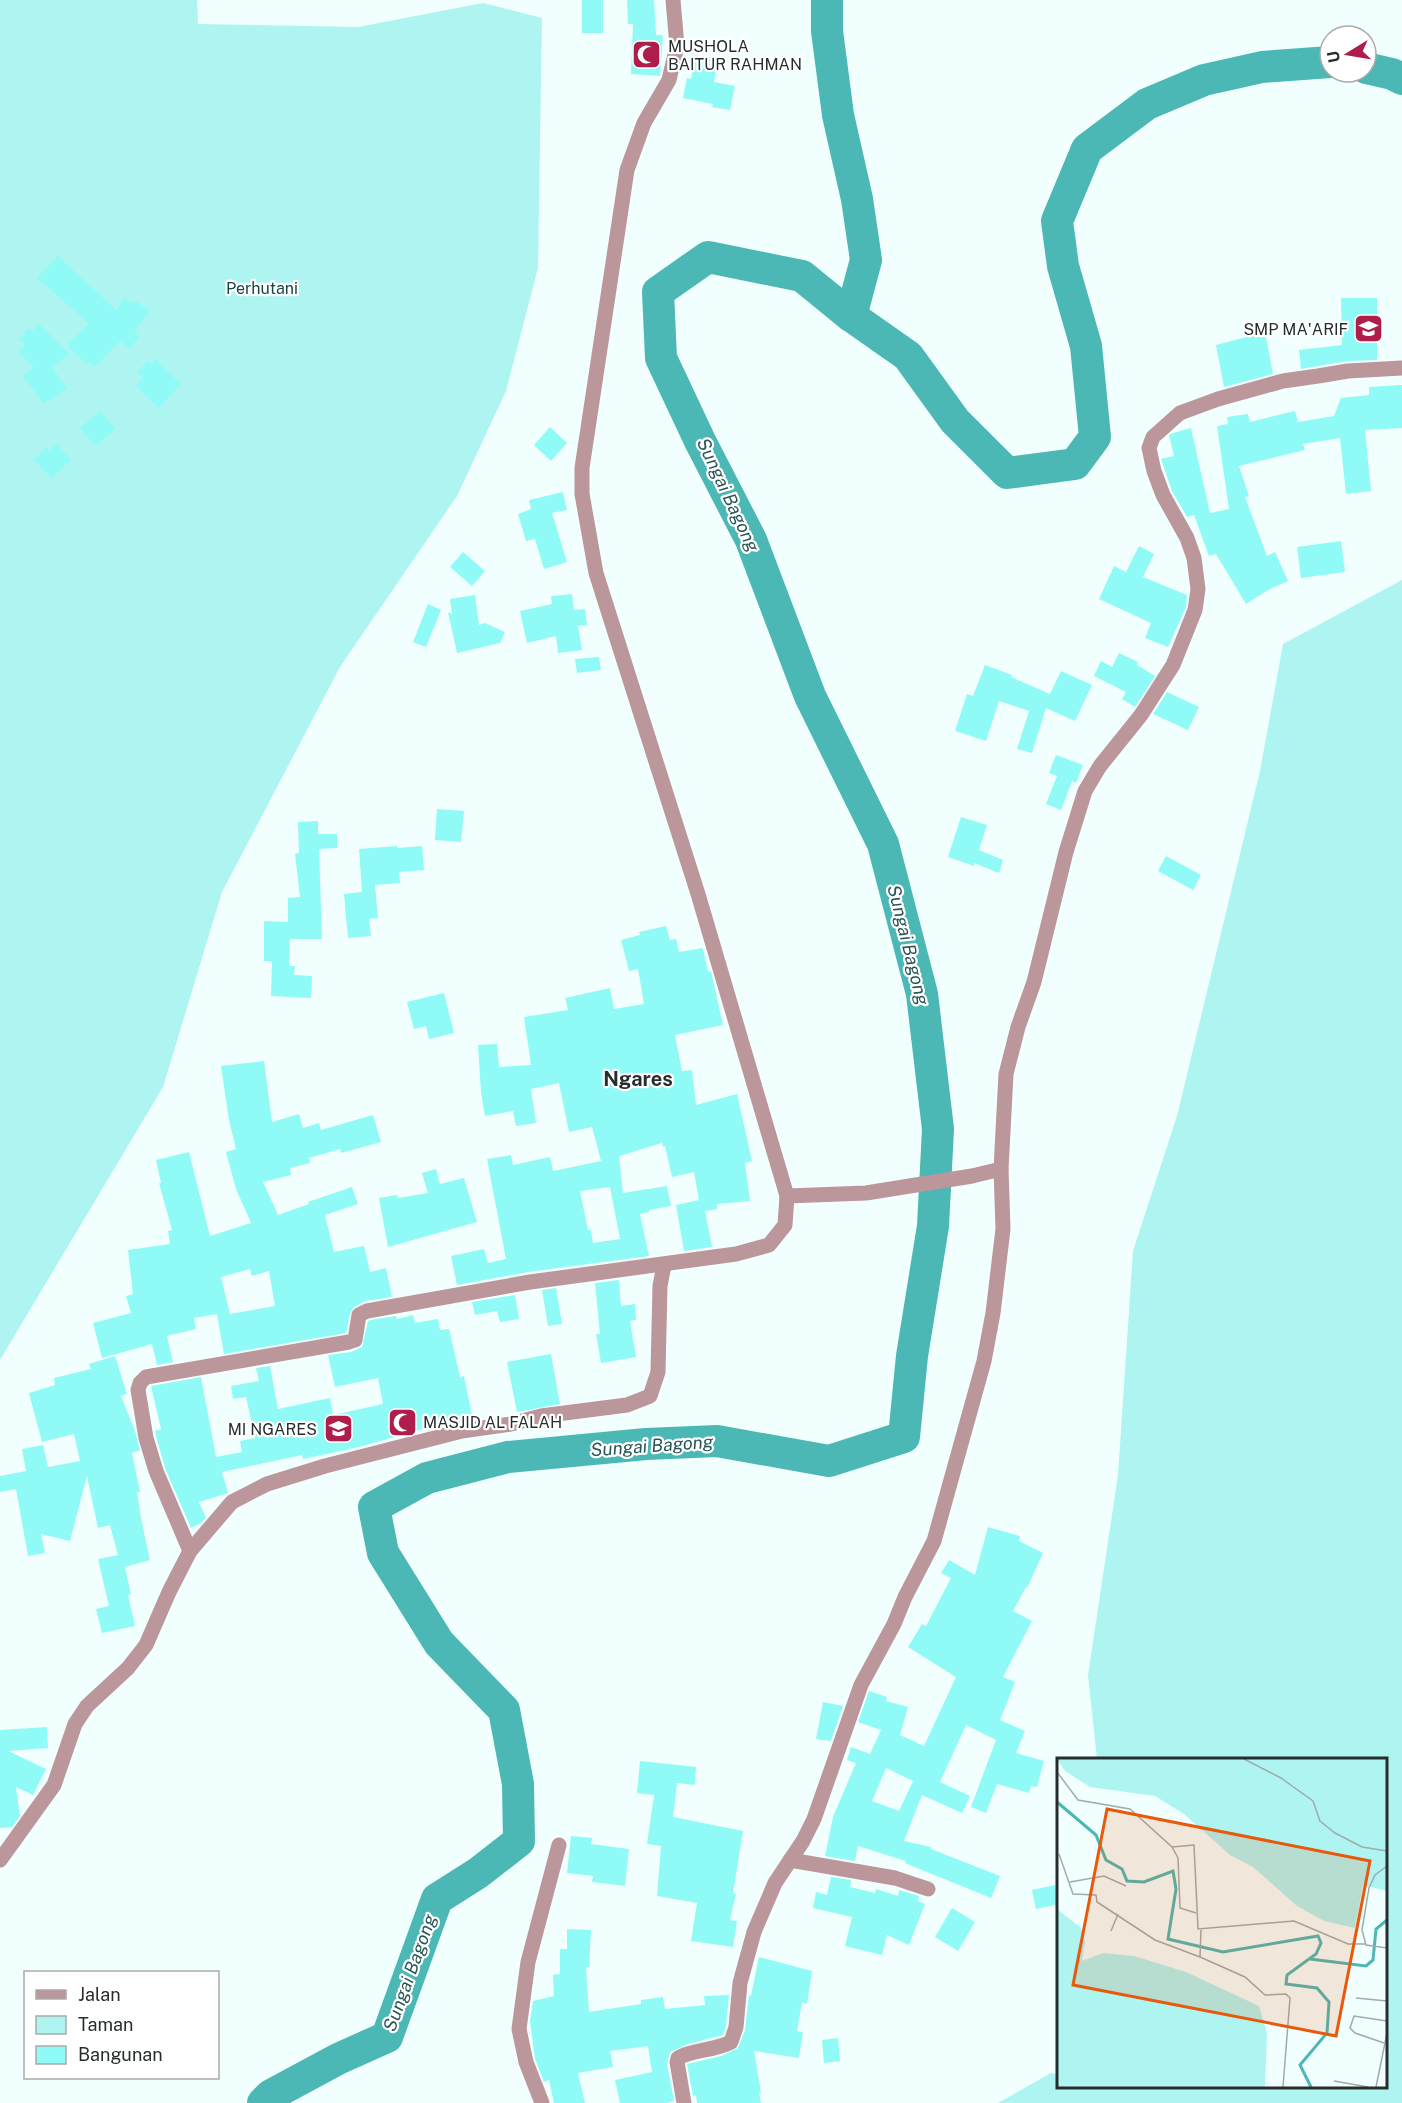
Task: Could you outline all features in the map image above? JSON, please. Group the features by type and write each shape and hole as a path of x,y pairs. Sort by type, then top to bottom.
{"street":[{"path":"190,1551 156,1471 146,1438 138,1390 140,1383 146,1377 349,1342 354,1340 359,1315 367,1311 530,1282 736,1254 769,1245 785,1225 787,1196 698,894 596,573 582,494 582,468 627,170 644,123 669,80 677,46 673,0"},
{"path":"684,2103 678,2058 716,2049 731,2042 736,2027 740,1983 754,1932 775,1883 814,1819 861,1685 894,1624 934,1541 984,1361 993,1313 1004,1229 1000,1169 1006,1074 1018,1027 1034,982 1065,852 1085,791 1100,766 1141,715 1173,665 1195,610 1198,589 1194,558 1187,538 1163,495 1154,471 1149,448 1153,437 1180,413 1283,381 1348,371 1402,368"},
{"path":"787,1196 866,1193 972,1176 1000,1169"},
{"path":"0,1860 54,1785 75,1724 87,1706 128,1668 147,1645 169,1592 190,1551 232,1502 267,1484 325,1466 462,1431 511,1424 540,1416 627,1405 650,1396 658,1372 660,1286 664,1265"},
{"path":"542,2103 525,2062 519,2029 528,1962 559,1845"},
{"path":"790,1860 895,1878 928,1889"}],"green space":[{"name":"Perhutani","path":"0,0 197,0 198,24 358,27 483,3 542,18 538,268 506,391 457,496 340,667 222,892 163,1087 0,1360"},
{"path":"1402,580 1402,2103 998,2103 1051,2073 1057,2074 1057,2088 1387,2088 1387,1758 1097,1758 1088,1675 1118,1475 1133,1251 1177,1116 1260,771 1283,644"}],"building":[{"path":"582,0 603,0 603,33 582,33"},
{"path":"627,0 654,0 656,35 663,35 660,76 631,74 633,24 628,24"},
{"path":"695,55 718,59 714,82 735,86 730,110 683,98 687,78 691,79"},
{"path":"58,256 116,310 124,298 131,303 134,300 150,311 134,332 139,336 130,349 120,341 95,367 89,362 87,365 67,345 89,323 37,278"},
{"name":"SMP MA'ARIF","path":"1341,298 1377,298 1377,360 1347,361 1301,369 1299,350 1342,345"},
{"path":"39,324 70,354 52,367 67,388 44,404 23,376 34,368 18,352 25,345 19,339 29,328 32,331"},
{"path":"1265,332 1273,374 1224,387 1216,345"},
{"path":"155,359 181,384 159,408 136,386 143,378 137,372 148,361 151,364"},
{"path":"1402,385 1402,428 1365,430 1371,491 1346,494 1340,438 1303,444 1305,450 1239,466 1249,496 1245,497 1267,556 1275,552 1288,581 1246,604 1216,554 1209,556 1194,515 1187,517 1172,491 1161,459 1174,456 1169,435 1191,428 1210,513 1229,509 1217,426 1228,424 1227,417 1248,414 1250,422 1295,411 1298,422 1334,416 1341,398 1369,395 1369,387"},
{"path":"100,411 115,429 96,446 80,428"},
{"path":"550,427 567,443 551,461 534,445"},
{"path":"57,444 71,460 51,478 34,459 46,448 49,451"},
{"path":"563,492 567,510 552,513 567,562 544,569 535,539 526,541 518,514 531,509 529,500"},
{"path":"1341,541 1345,572 1301,578 1297,547"},
{"path":"1139,546 1154,554 1143,577 1187,595 1186,607 1168,647 1145,638 1151,623 1099,599 1114,566 1126,572"},
{"path":"463,552 485,571 472,586 450,567"},
{"path":"572,594 574,610 585,609 587,625 578,626 582,650 558,653 556,636 527,643 520,611 552,604 551,596"},
{"path":"475,595 479,625 485,623 505,632 500,643 457,653 448,612 452,614 450,599"},
{"path":"428,604 441,610 426,647 413,642"},
{"path":"1119,653 1138,662 1137,665 1155,676 1135,707 1122,699 1126,692 1094,676 1101,661 1112,667"},
{"path":"599,657 601,670 577,673 575,659"},
{"path":"985,665 1012,675 1011,677 1050,694 1061,671 1092,685 1075,721 1046,708 1032,753 1017,749 1029,711 999,701 986,741 955,731 967,694 973,696"},
{"path":"1167,692 1199,707 1188,730 1153,714"},
{"path":"1056,755 1083,765 1076,783 1072,781 1061,810 1046,804 1057,776 1049,773"},
{"path":"437,809 464,811 461,842 435,840"},
{"path":"961,817 987,825 979,850 1003,860 999,873 974,863 974,866 948,857"},
{"path":"318,821 318,834 337,834 337,848 319,849 322,939 290,939 289,966 295,966 294,975 312,976 311,998 271,996 272,961 264,961 264,921 288,922 288,898 300,897 295,854 299,853 298,822"},
{"path":"397,846 397,848 422,846 424,870 399,872 400,883 375,885 378,918 369,919 371,936 348,938 344,894 362,892 359,849"},
{"path":"1166,856 1201,875 1193,890 1158,871"},
{"path":"666,926 670,940 676,939 679,952 703,948 708,972 711,971 723,1025 675,1035 682,1071 692,1070 696,1105 737,1094 752,1161 745,1163 750,1201 717,1204 717,1209 705,1211 712,1247 684,1251 676,1205 699,1200 694,1172 672,1177 665,1146 663,1147 662,1143 619,1156 623,1193 667,1186 671,1206 640,1214 649,1256 528,1272 457,1285 451,1256 484,1249 488,1263 506,1259 487,1159 511,1155 513,1165 550,1157 553,1171 601,1161 592,1127 569,1132 559,1083 531,1089 536,1123 516,1126 513,1111 485,1116 478,1045 497,1044 499,1067 531,1065 524,1017 568,1010 565,998 610,988 614,1009 644,1004 638,969 629,971 621,940 640,935 639,932","holes":["610,1187 620,1239 593,1243 580,1191"]},
{"path":"444,993 454,1033 429,1039 426,1026 414,1029 407,1002"},
{"path":"264,1061 272,1122 299,1114 303,1128 319,1123 321,1130 373,1115 381,1142 341,1153 340,1149 309,1158 310,1163 290,1168 291,1175 263,1182 278,1215 352,1187 358,1204 325,1215 334,1252 364,1246 370,1272 386,1268 392,1297 365,1301 354,1307 350,1313 346,1333 224,1354 217,1314 194,1318 196,1329 167,1336 173,1362 157,1365 152,1344 102,1358 93,1323 131,1313 126,1296 133,1294 128,1250 170,1244 168,1231 172,1230 159,1183 161,1183 156,1160 189,1152 210,1236 251,1223 236,1189 226,1152 236,1149 221,1066","holes":["250,1269 252,1276 269,1271 275,1306 230,1314 221,1277"]},
{"path":"436,1169 440,1184 464,1178 477,1222 388,1247 379,1198 397,1195 398,1198 428,1193 422,1173"},
{"path":"619,1280 621,1306 635,1304 636,1320 630,1321 636,1357 601,1363 596,1334 600,1334 595,1283"},
{"path":"556,1288 562,1324 548,1326 542,1290"},
{"path":"515,1295 519,1319 500,1322 497,1311 475,1315 472,1302"},
{"path":"413,1315 415,1323 438,1319 440,1330 449,1329 460,1377 464,1376 473,1420 419,1430 359,1447 303,1459 302,1455 222,1472 228,1493 199,1502 206,1518 191,1528 165,1468 155,1431 161,1429 151,1386 201,1377 216,1457 242,1452 240,1441 255,1438 246,1397 233,1399 231,1386 259,1381 256,1368 270,1366 278,1409 330,1398 333,1415 383,1404 378,1378 335,1387 328,1355 351,1352 362,1347 370,1320 396,1316 397,1319"},
{"path":"551,1354 560,1404 517,1412 507,1362"},
{"path":"115,1356 127,1394 121,1396 140,1450 132,1453 140,1492 137,1492 141,1518 150,1560 125,1567 135,1626 102,1633 96,1609 109,1606 98,1559 118,1555 110,1525 98,1528 87,1476 70,1541 41,1534 45,1553 28,1556 16,1489 0,1492 0,1476 26,1471 22,1449 43,1445 48,1467 80,1461 74,1434 42,1442 29,1393 55,1385 54,1378 91,1369 89,1364"},
{"path":"988,1527 1020,1536 1019,1541 1043,1553 1027,1588 1013,1611 1032,1621 1003,1677 1015,1682 1000,1720 1025,1731 1016,1753 1044,1761 1037,1787 1031,1786 1029,1793 997,1784 986,1813 971,1807 996,1740 966,1725 940,1782 970,1796 962,1813 922,1795 904,1841 931,1847 931,1849 1000,1876 991,1898 905,1863 906,1861 858,1846 855,1861 825,1856 833,1817 856,1763 847,1760 851,1747 870,1754 881,1730 858,1722 869,1691 887,1697 886,1701 908,1707 900,1735 924,1746 956,1677 908,1647 922,1624 926,1626 951,1578 941,1573 949,1560 975,1575","holes":["886,1768 913,1781 899,1811 872,1801"]},
{"path":"823,1702 843,1706 831,1741 816,1739"},
{"path":"47,1727 48,1748 8,1751 46,1769 33,1795 16,1787 20,1816 12,1827 0,1828 0,1730"},
{"path":"640,1761 696,1767 695,1785 677,1783 673,1817 743,1831 733,1893 736,1894 730,1920 737,1921 733,1947 691,1941 697,1903 657,1896 661,1846 647,1844 654,1795 637,1793"},
{"path":"571,1836 592,1838 591,1844 629,1849 625,1886 592,1882 593,1876 567,1873"},
{"path":"831,1877 851,1880 850,1887 875,1893 876,1889 898,1896 899,1890 919,1896 918,1901 925,1904 909,1945 887,1935 882,1955 845,1946 852,1917 813,1908 816,1892 827,1895"},
{"path":"1055,1885 1057,1904 1036,1909 1032,1890"},
{"path":"952,1908 975,1922 958,1951 935,1937"},
{"path":"567,1929 591,1930 589,1967 586,1967 589,2012 641,2004 641,2000 663,1997 665,2009 705,2005 704,1996 729,1995 723,2035 688,2044 670,2052 667,2064 674,2101 620,2103 615,2080 652,2072 648,2046 610,2051 613,2067 578,2073 585,2103 554,2103 549,2080 544,2082 535,2059 530,2021 533,2001 554,1996 553,1975 560,1974 560,1949 567,1949"},
{"path":"759,1957 812,1971 807,2004 802,2002 797,2031 803,2032 799,2058 754,2051 761,2103 697,2103 696,2095 693,2096 687,2064 721,2056 738,2048 745,2030 749,1995 751,1996"},
{"path":"838,2038 840,2061 824,2063 822,2040"}],"waterway":[{"path":"827,0 827,31 838,115 857,199 866,260 851,316"},
{"name":"Sungai Bagong","path":"263,2103 271,2095 338,2059 387,2037 437,1899 478,1873 519,1841 518,1784 504,1710 439,1643 383,1553 374,1507 427,1478 508,1457 646,1444 717,1441 829,1461 904,1437 912,1356 933,1226 938,1129 922,994 883,844 810,696 751,540 700,441 661,358 658,292 708,257 802,276 851,316 908,356 955,421 1007,473 1075,464 1095,437 1086,346 1063,266 1057,221 1087,149 1147,104 1204,80 1262,67 1318,63"},
{"name":"Sungai Bagong","path":"1378,71 1402,79"}],"place":[{"name":"MUSHOLA BAITUR RAHMAN","path":"647,55"},
{"name":"SMP MA'ARIF","path":"1369,329"},
{"name":"MASJID AL FALAH","path":"402,1422"},
{"name":"MI NGARES","path":"338,1429"}],"district":[{"name":"Ngares","path":"638,1079"}]}
